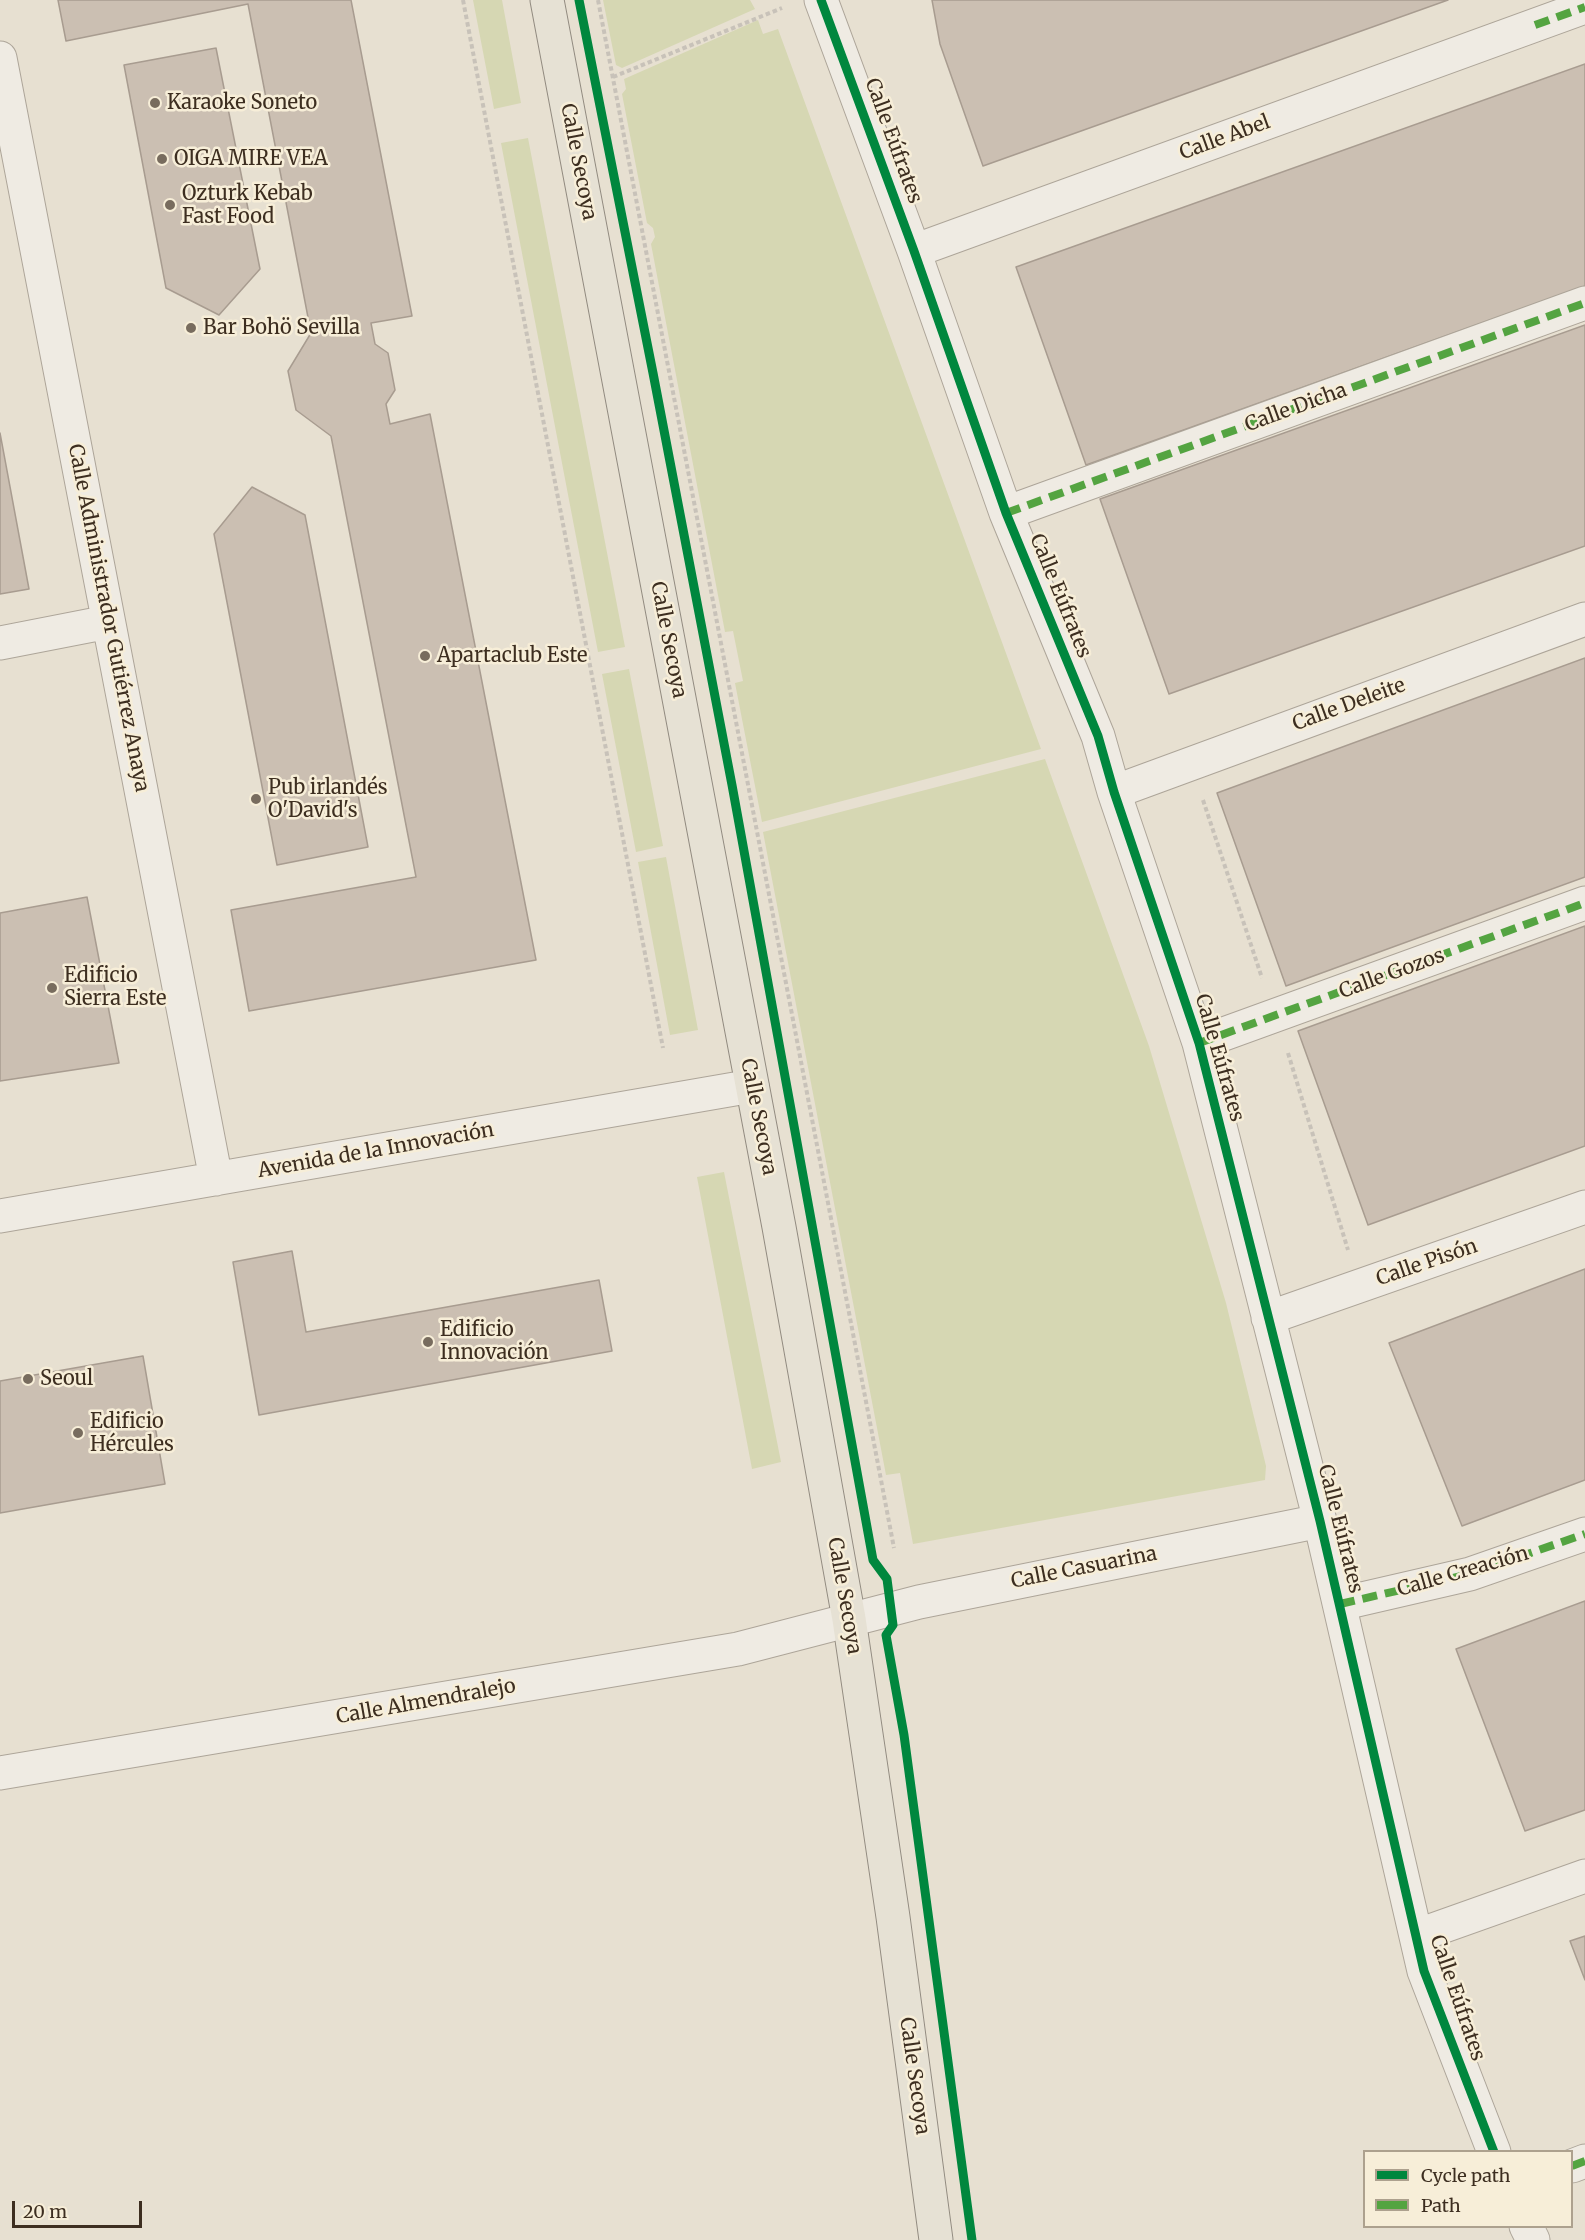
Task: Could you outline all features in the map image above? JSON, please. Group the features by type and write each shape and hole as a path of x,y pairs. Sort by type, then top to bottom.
{"main road":[{"name":"Calle Secoya","path":"547,0 752,1086 849,1620 897,1947 936,2240"}],"street":[{"name":"Calle Eúfrates","path":"806,3 914,251 1006,513 1098,736 1114,792 1199,1043 1320,1521 1424,1971 1494,2150"},
{"name":"Calle Abel","path":"914,251 1585,7"},
{"name":"Calle Administrador Gutiérrez Anaya","path":"0,58 216,1179"},
{"name":"Calle Dicha","path":"1006,513 1585,303"},
{"name":"Calle Deleite","path":"1114,792 1585,619"},
{"path":"0,643 108,622"},
{"name":"Calle Gozos","path":"1199,1043 1585,903"},
{"name":"Avenida de la Innovación","path":"0,1216 752,1086"},
{"name":"Calle Pisón","path":"1268,1318 1585,1207"},
{"name":"Calle Casuarina","path":"849,1620 919,1602 1320,1521"},
{"name":"Calle Creación","path":"1340,1604 1470,1574 1585,1534"},
{"name":"Calle Almendralejo","path":"0,1773 738,1649 849,1620"},
{"path":"1416,1936 1585,1876"}],"path":[{"path":"463,0 663,1048"},
{"path":"598,0 894,1548"},
{"path":"613,77 771,11 806,3"}],"green space":[{"path":"473,0 502,0 521,103 494,109"},
{"path":"603,0 750,0 755,9 622,68 616,65"},
{"path":"758,20 763,34 778,29 1041,749 762,822 735,683 743,681 733,631 725,632 651,244 655,237 653,228 647,223 622,94 626,89 624,79"},
{"path":"528,138 625,647 598,652 501,143"},
{"path":"629,669 663,846 636,852 602,674"},
{"path":"1045,759 1149,1046 1226,1303 1266,1466 1265,1480 913,1544 900,1473 886,1475 763,832"},
{"path":"666,857 698,1030 670,1035 638,862"},
{"path":"724,1172 781,1462 752,1469 697,1177"}],"building":[{"name":"Apartaclub Este","path":"58,0 351,0 412,316 371,323 375,344 388,353 395,390 386,404 390,424 430,414 536,960 249,1011 231,910 416,877 331,436 296,410 288,371 311,333 248,4 66,41"},
{"path":"932,0 1448,0 983,166 940,44"},
{"path":"216,48 260,269 219,315 166,288 124,65"},
{"path":"1585,64 1585,286 1086,465 1016,267"},
{"path":"1585,325 1585,546 1169,694 1100,499"},
{"path":"0,433 29,589 0,594"},
{"path":"252,487 305,515 368,847 277,865 214,534"},
{"path":"1585,658 1585,877 1286,986 1217,793"},
{"name":"Edificio Sierra Este","path":"87,897 119,1063 0,1081 0,913"},
{"path":"1585,926 1585,1146 1368,1225 1298,1031"},
{"name":"Edificio Innovación","path":"292,1251 306,1332 599,1280 612,1351 259,1415 233,1262"},
{"path":"1585,1269 1585,1480 1462,1526 1389,1343"},
{"name":"Edificio Hércules","path":"143,1356 165,1484 0,1513 0,1381"},
{"path":"1585,1601 1585,1810 1525,1831 1456,1649"},
{"path":"1585,1936 1585,1980 1570,1941"}],"marked path":[{"path":"1535,25 1585,7"},
{"path":"1006,513 1585,303"},
{"path":"1199,1043 1585,903"},
{"path":"1340,1604 1470,1574 1585,1534"},
{"path":"1573,2166 1585,2161"}],"cycle path":[{"path":"579,0 732,785 873,1560 887,1579 893,1625 886,1635 904,1735 972,2240"},
{"path":"821,0 914,251 1006,513 1098,736 1114,792 1199,1043 1320,1521 1424,1971 1493,2150"}],"place":[{"name":"Karaoke Soneto","path":"155,103"},
{"name":"OIGA MIRE VEA","path":"162,159"},
{"name":"Ozturk Kebab Fast Food","path":"170,205"},
{"name":"Bar Bohö Sevilla","path":"191,328"},
{"name":"Apartaclub Este","path":"425,656"},
{"name":"Pub irlandés O'David's","path":"256,799"},
{"name":"Edificio Sierra Este","path":"52,988"},
{"name":"Edificio Innovación","path":"428,1342"},
{"name":"Seoul","path":"28,1379"},
{"name":"Edificio Hércules","path":"78,1433"}]}
